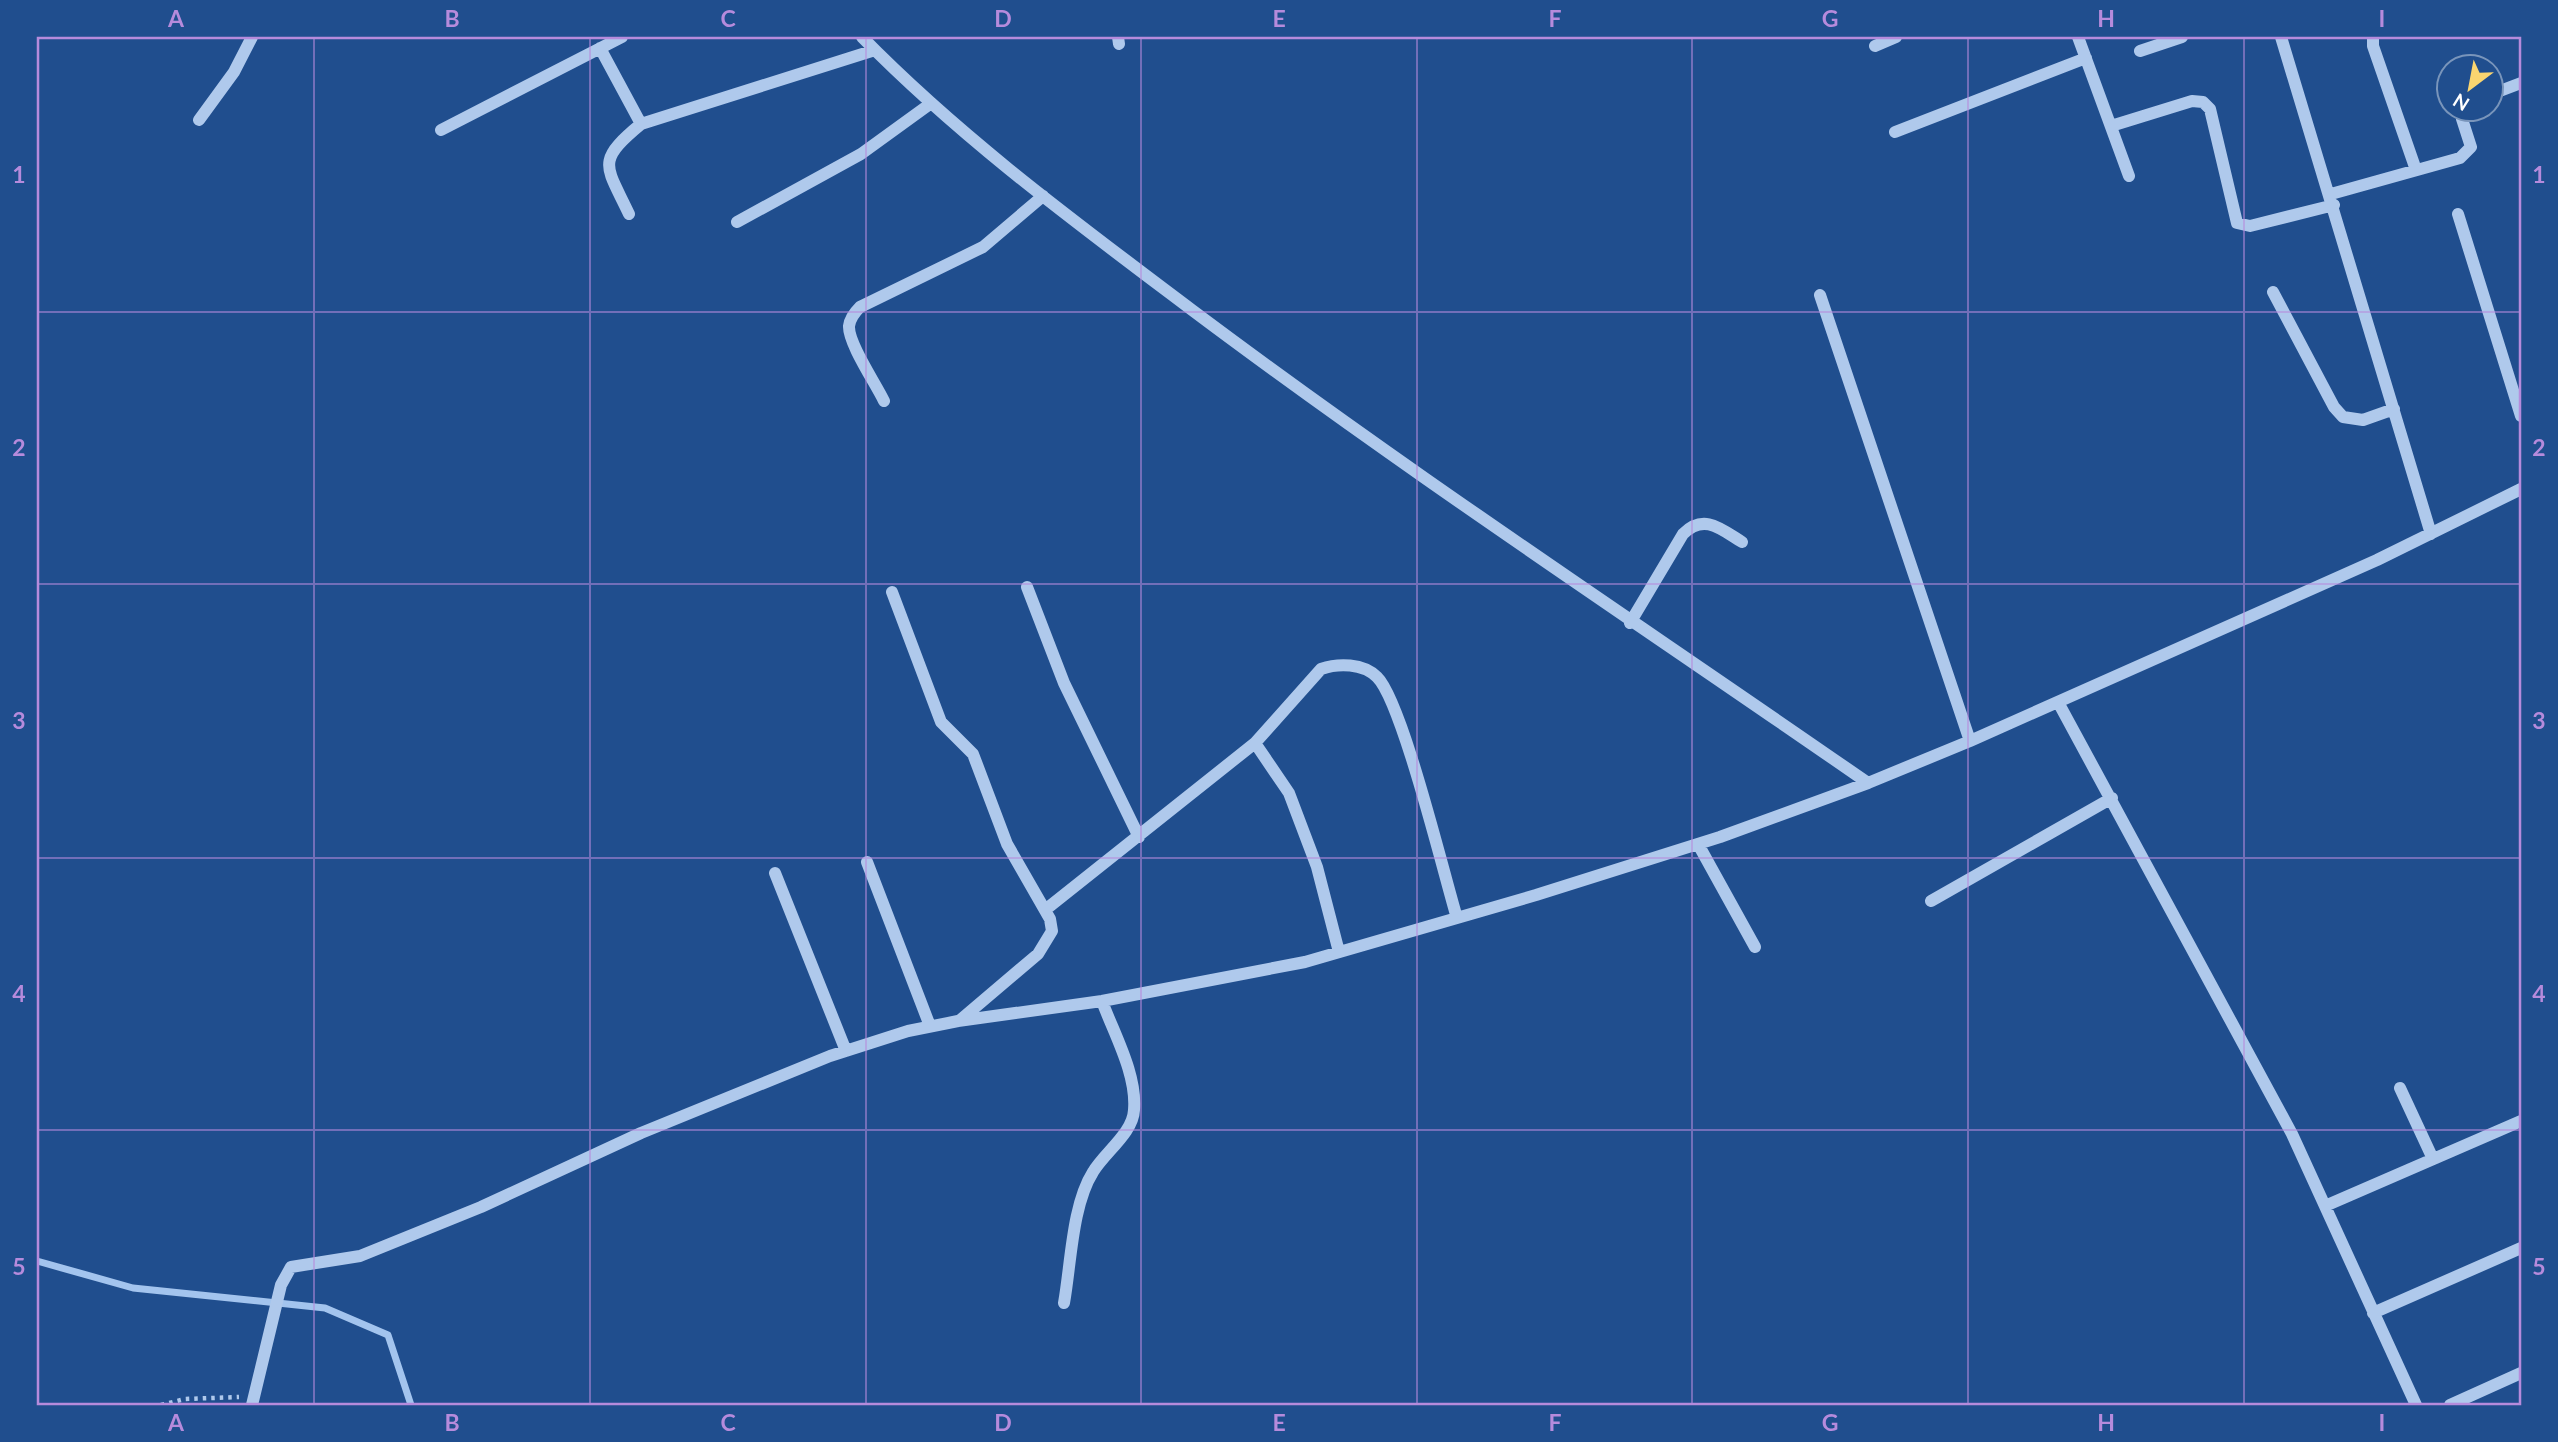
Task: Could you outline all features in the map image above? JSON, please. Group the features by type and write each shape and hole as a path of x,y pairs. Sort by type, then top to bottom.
{"street":[{"path":"199,120 234,72 252,37"},
{"path":"862,37 930,104 1043,196 1253,356 1630,623 1868,783"},
{"path":"1875,46 1896,37"},
{"path":"2078,37 2130,176"},
{"path":"2140,51 2182,37"},
{"path":"2281,37 2431,534"},
{"path":"2373,37 2373,46 2416,170"},
{"path":"442,130 615,38"},
{"path":"600,48 641,124"},
{"path":"629,214 608,170 608,157 620,142 641,124 665,114 875,50"},
{"path":"1895,132 2086,58"},
{"path":"2111,126 2192,101 2203,102 2210,109 2237,223 2250,226 2467,154 2471,147 2463,122"},
{"path":"737,222 861,154 930,104"},
{"path":"884,401 853,339 849,327 852,317 860,307 983,247 1043,196"},
{"path":"2458,214 2521,416"},
{"path":"2273,292 2334,407 2343,417 2363,420 2394,409"},
{"path":"1820,295 1970,741"},
{"path":"253,1401 281,1285 290,1267 338,1262 390,1244 641,1133 846,1051 930,1026 1102,1002 1305,962 1698,844 1868,783 1970,741 2431,534 2521,489"},
{"path":"1630,623 1683,534 1692,525 1701,522 1713,524 1742,542"},
{"path":"1027,587 1064,683 1139,837"},
{"path":"892,592 941,722 973,754 1007,844 1045,910 1052,931 1048,942 1038,954 958,1021"},
{"path":"1045,910 1255,743 1321,669 1349,665 1377,677 1386,688 1399,721 1457,918"},
{"path":"2059,702 2279,1110 2416,1405"},
{"path":"1255,743 1289,793 1317,867 1339,952"},
{"path":"1931,901 2112,798"},
{"path":"1698,844 1755,947"},
{"path":"867,862 930,1026"},
{"path":"775,873 846,1051"},
{"path":"1064,1303 1083,1190 1098,1164 1129,1126 1134,1114 1131,1080 1102,1002"},
{"path":"2400,1088 2433,1159"},
{"path":"2325,1206 2521,1121"},
{"path":"2373,1313 2521,1248"},
{"path":"2450,1405 2521,1373"}],"path":[{"path":"162,1405 185,1399 253,1401"}],"waterway":[{"path":"37,1261 133,1288 325,1308 388,1335 411,1405"}]}
